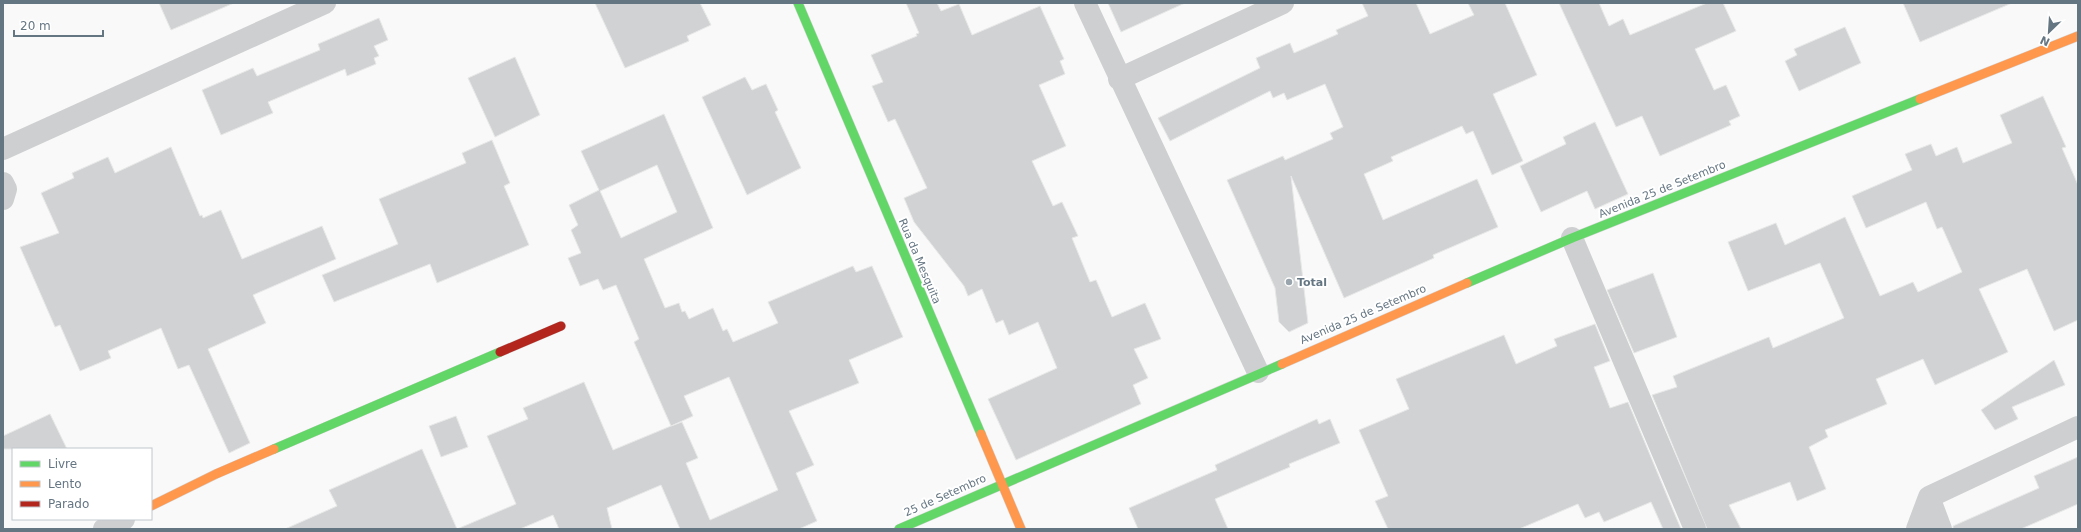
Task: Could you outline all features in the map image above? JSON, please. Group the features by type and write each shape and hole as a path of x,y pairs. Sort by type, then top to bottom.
{"street":[{"path":"3,148 325,3"},
{"name":"Rua da Mesquita","path":"798,3 1021,529"},
{"path":"1085,3 1119,79 1258,372"},
{"path":"1119,79 1283,3"},
{"name":"Avenida 25 de Setembro","path":"1002,483 1572,238 2078,36"},
{"path":"3,183 6,189 3,199"},
{"path":"1572,238 1695,529"},
{"path":"152,506 216,474 561,326"},
{"path":"1917,529 1930,496 2078,427"},
{"name":"25 de Setembro","path":"899,529 1002,483"},
{"path":"1930,496 1941,529"},
{"path":"104,529 122,520"}],"building":[{"path":"159,3 234,3 171,30"},
{"path":"595,3 700,3 711,25 687,36 689,41 625,68"},
{"path":"906,3 937,3 941,11 959,4 972,35 1040,6 1064,59 1060,61 1065,74 1039,85 1066,146 1032,161 1053,206 1062,202 1078,236 1072,238 1090,282 1096,280 1112,317 1145,303 1161,339 1134,349 1148,378 1133,385 1141,404 1016,460 988,399 1057,368 1038,322 1009,335 1003,320 996,323 982,289 968,296 964,286 914,222 904,198 927,188 895,119 888,122 872,86 883,82 871,55 917,36 916,34 919,33"},
{"path":"1108,3 1185,3 1121,32"},
{"path":"1362,3 1416,3 1430,34 1474,15 1468,3 1505,3 1537,75 1493,94 1523,161 1492,175 1473,131 1466,134 1462,126 1391,157 1393,161 1364,174 1383,220 1477,179 1498,227 1433,255 1434,258 1344,298 1291,176 1308,323 1289,332 1279,322 1275,288 1227,180 1283,156 1285,160 1333,139 1330,133 1343,127 1325,84 1287,100 1284,93 1273,98 1270,91 1170,141 1158,118 1260,68 1256,58 1290,43 1294,53 1338,34 1336,30 1368,16"},
{"path":"1559,3 1599,3 1609,26 1623,19 1630,35 1707,3 1723,3 1736,31 1695,49 1714,90 1726,85 1740,116 1729,121 1731,125 1660,156 1642,116 1616,127"},
{"path":"1903,3 2012,3 1920,42"},
{"path":"379,18 388,40 374,46 379,56 374,58 376,64 347,76 345,69 268,102 273,113 221,135 202,90 253,68 257,76 320,50 318,44"},
{"path":"1845,27 1861,63 1799,91 1785,61 1797,55 1794,49"},
{"path":"515,57 540,115 495,137 468,78"},
{"path":"745,77 752,90 766,84 778,110 775,112 801,168 747,195 702,97"},
{"path":"2043,96 2066,147 2062,148 2078,185 2078,320 2054,331 2027,269 1979,289 2008,352 1935,385 1923,359 1876,379 1887,404 1825,430 1828,437 1809,447 1826,489 1797,501 1790,482 1729,505 1741,529 1707,529 1652,395 1677,387 1673,376 1769,337 1773,348 1844,318 1820,263 1748,291 1728,242 1776,223 1785,245 1845,217 1880,296 1913,282 1918,292 1962,272 1942,227 1937,229 1926,202 1866,228 1852,196 1912,170 1905,154 1931,144 1936,156 1957,147 1963,163 2012,143 2000,115"},
{"path":"664,114 713,228 644,259 665,308 679,303 682,312 685,311 689,319 713,308 723,331 727,329 733,342 778,323 768,302 853,266 856,272 872,266 903,337 849,360 859,383 789,411 814,465 796,473 817,521 799,529 680,529 661,485 607,508 612,529 559,529 553,515 520,529 457,529 516,504 487,436 528,419 523,408 584,382 613,450 671,426 634,342 639,339 616,285 603,290 598,279 580,286 568,258 581,253 571,230 578,225 569,205 599,190 581,151","holes":["657,165 677,212 621,238 600,191","729,377 778,490 710,520 686,463 698,458 682,422 671,426 693,416 684,396"]},
{"path":"1595,122 1628,194 1595,209 1587,191 1541,212 1520,166 1566,144 1563,137"},
{"path":"492,140 510,183 504,186 529,245 437,283 430,264 334,302 322,275 398,244 379,199 466,163 462,153"},
{"path":"171,147 200,216 202,215 203,218 221,210 242,259 322,226 336,259 253,295 266,323 208,349 250,443 229,453 189,365 178,369 161,328 108,351 111,358 80,371 60,325 55,327 20,247 59,233 41,193 74,178 72,173 108,157 115,173"},
{"path":"1653,273 1677,337 1634,353 1607,290"},
{"path":"1595,324 1610,361 1594,367 1610,408 1628,402 1681,529 1663,529 1651,502 1604,522 1599,512 1585,518 1578,504 1519,529 1388,529 1375,501 1388,496 1359,430 1409,409 1396,379 1504,335 1516,364 1557,346 1554,339"},
{"path":"2054,360 2065,385 2012,407 2018,419 1995,430 1981,410"},
{"path":"50,414 67,448 3,449 3,436"},
{"path":"456,416 468,447 441,457 429,426"},
{"path":"1317,419 1319,424 1330,419 1340,443 1289,464 1290,467 1215,499 1228,529 1138,529 1129,508 1217,470 1215,465"},
{"path":"422,449 457,529 285,529 337,506 329,490"},
{"path":"2078,457 2078,504 2021,529 1953,529 1953,526 2039,488 2034,476"}],"traffic: fast":[{"path":"798,3 981,434"},
{"path":"1467,283 1572,238 1920,99"},
{"path":"274,449 500,352"},
{"path":"899,529 1282,364"}],"traffic: slow":[{"path":"1920,99 2078,36"},
{"path":"1282,364 1467,283"},
{"path":"981,434 1021,529"},
{"path":"152,506 216,474 274,449"}],"traffic: jam":[{"path":"500,352 561,326"}],"place":[{"name":"Total","path":"1289,282"}]}
